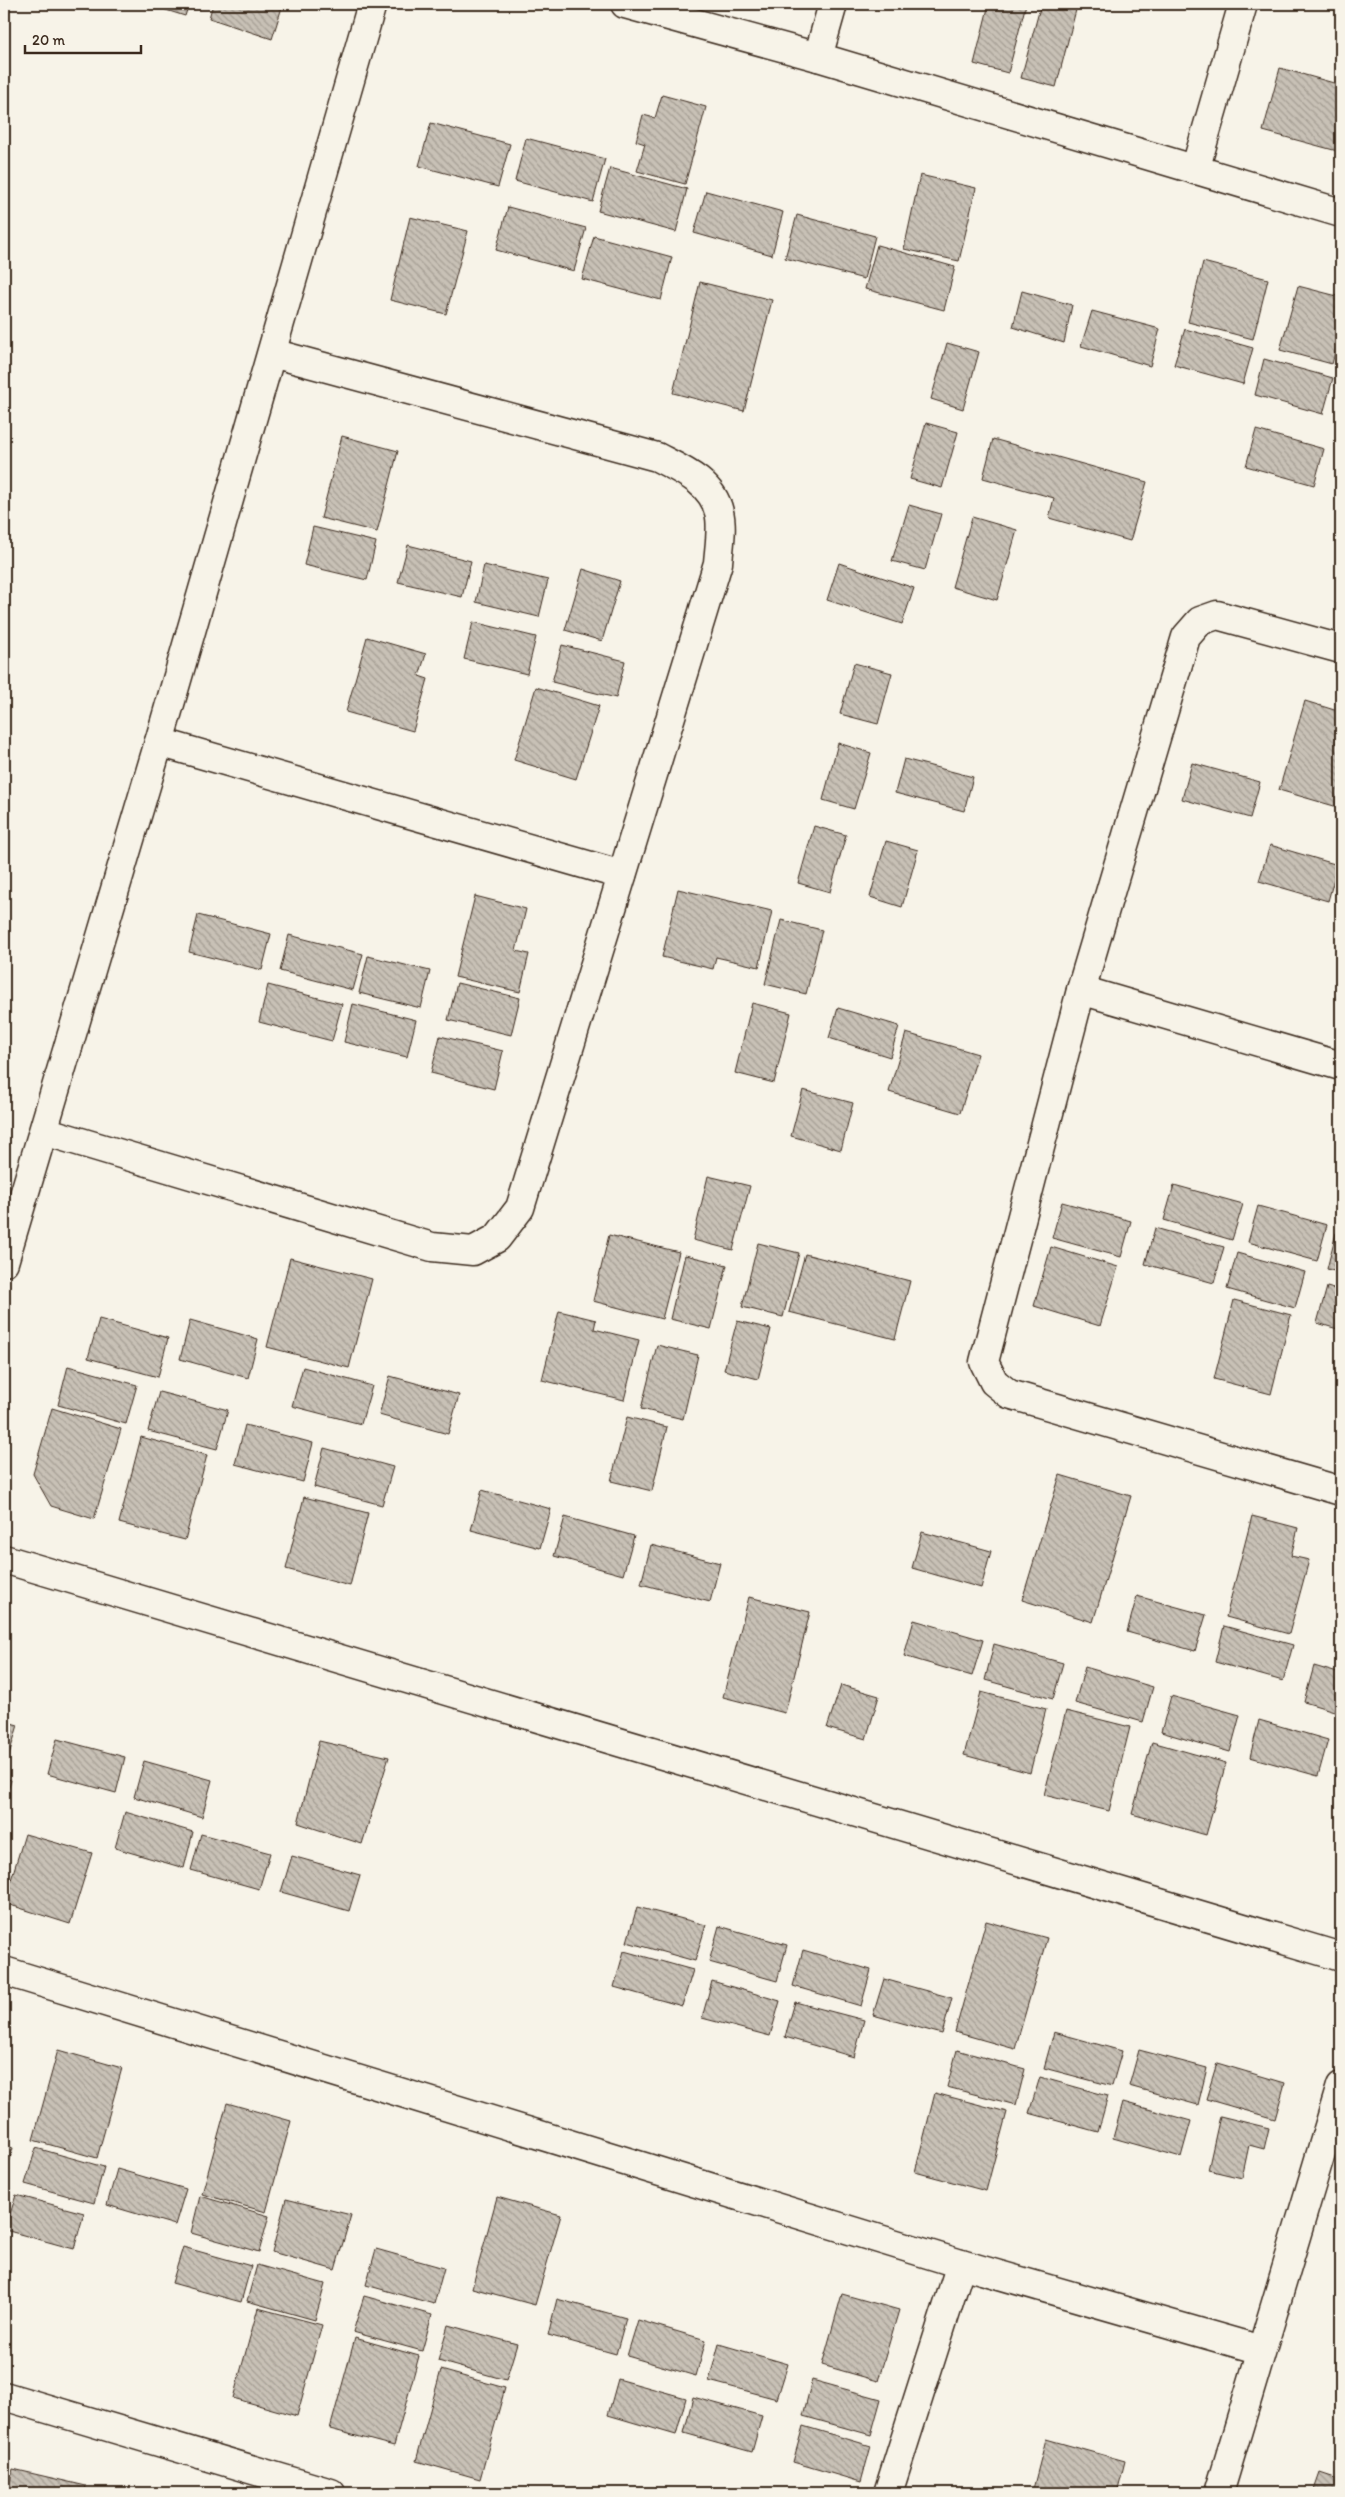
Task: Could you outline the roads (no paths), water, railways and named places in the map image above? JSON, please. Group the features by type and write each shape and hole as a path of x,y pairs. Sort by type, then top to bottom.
{"street":[{"path":"4,1262 159,742 372,4"},
{"path":"626,4 818,57 1341,213"},
{"path":"818,57 833,4"},
{"path":"1195,170 1243,4"},
{"path":"44,1131 432,1247 473,1251 497,1238 520,1208 718,563 720,513 710,490 685,471 657,457 272,352"},
{"path":"1341,649 1217,615 1200,621 1186,637 1081,990 984,1362 994,1382 1009,1394 1341,1491"},
{"path":"159,742 622,875"},
{"path":"1081,990 1341,1066"},
{"path":"4,1559 1341,1957"},
{"path":"4,1971 961,2264 1261,2350"},
{"path":"1219,2493 1341,2086"},
{"path":"888,2493 961,2264"},
{"path":"4,2396 331,2493"}]}
